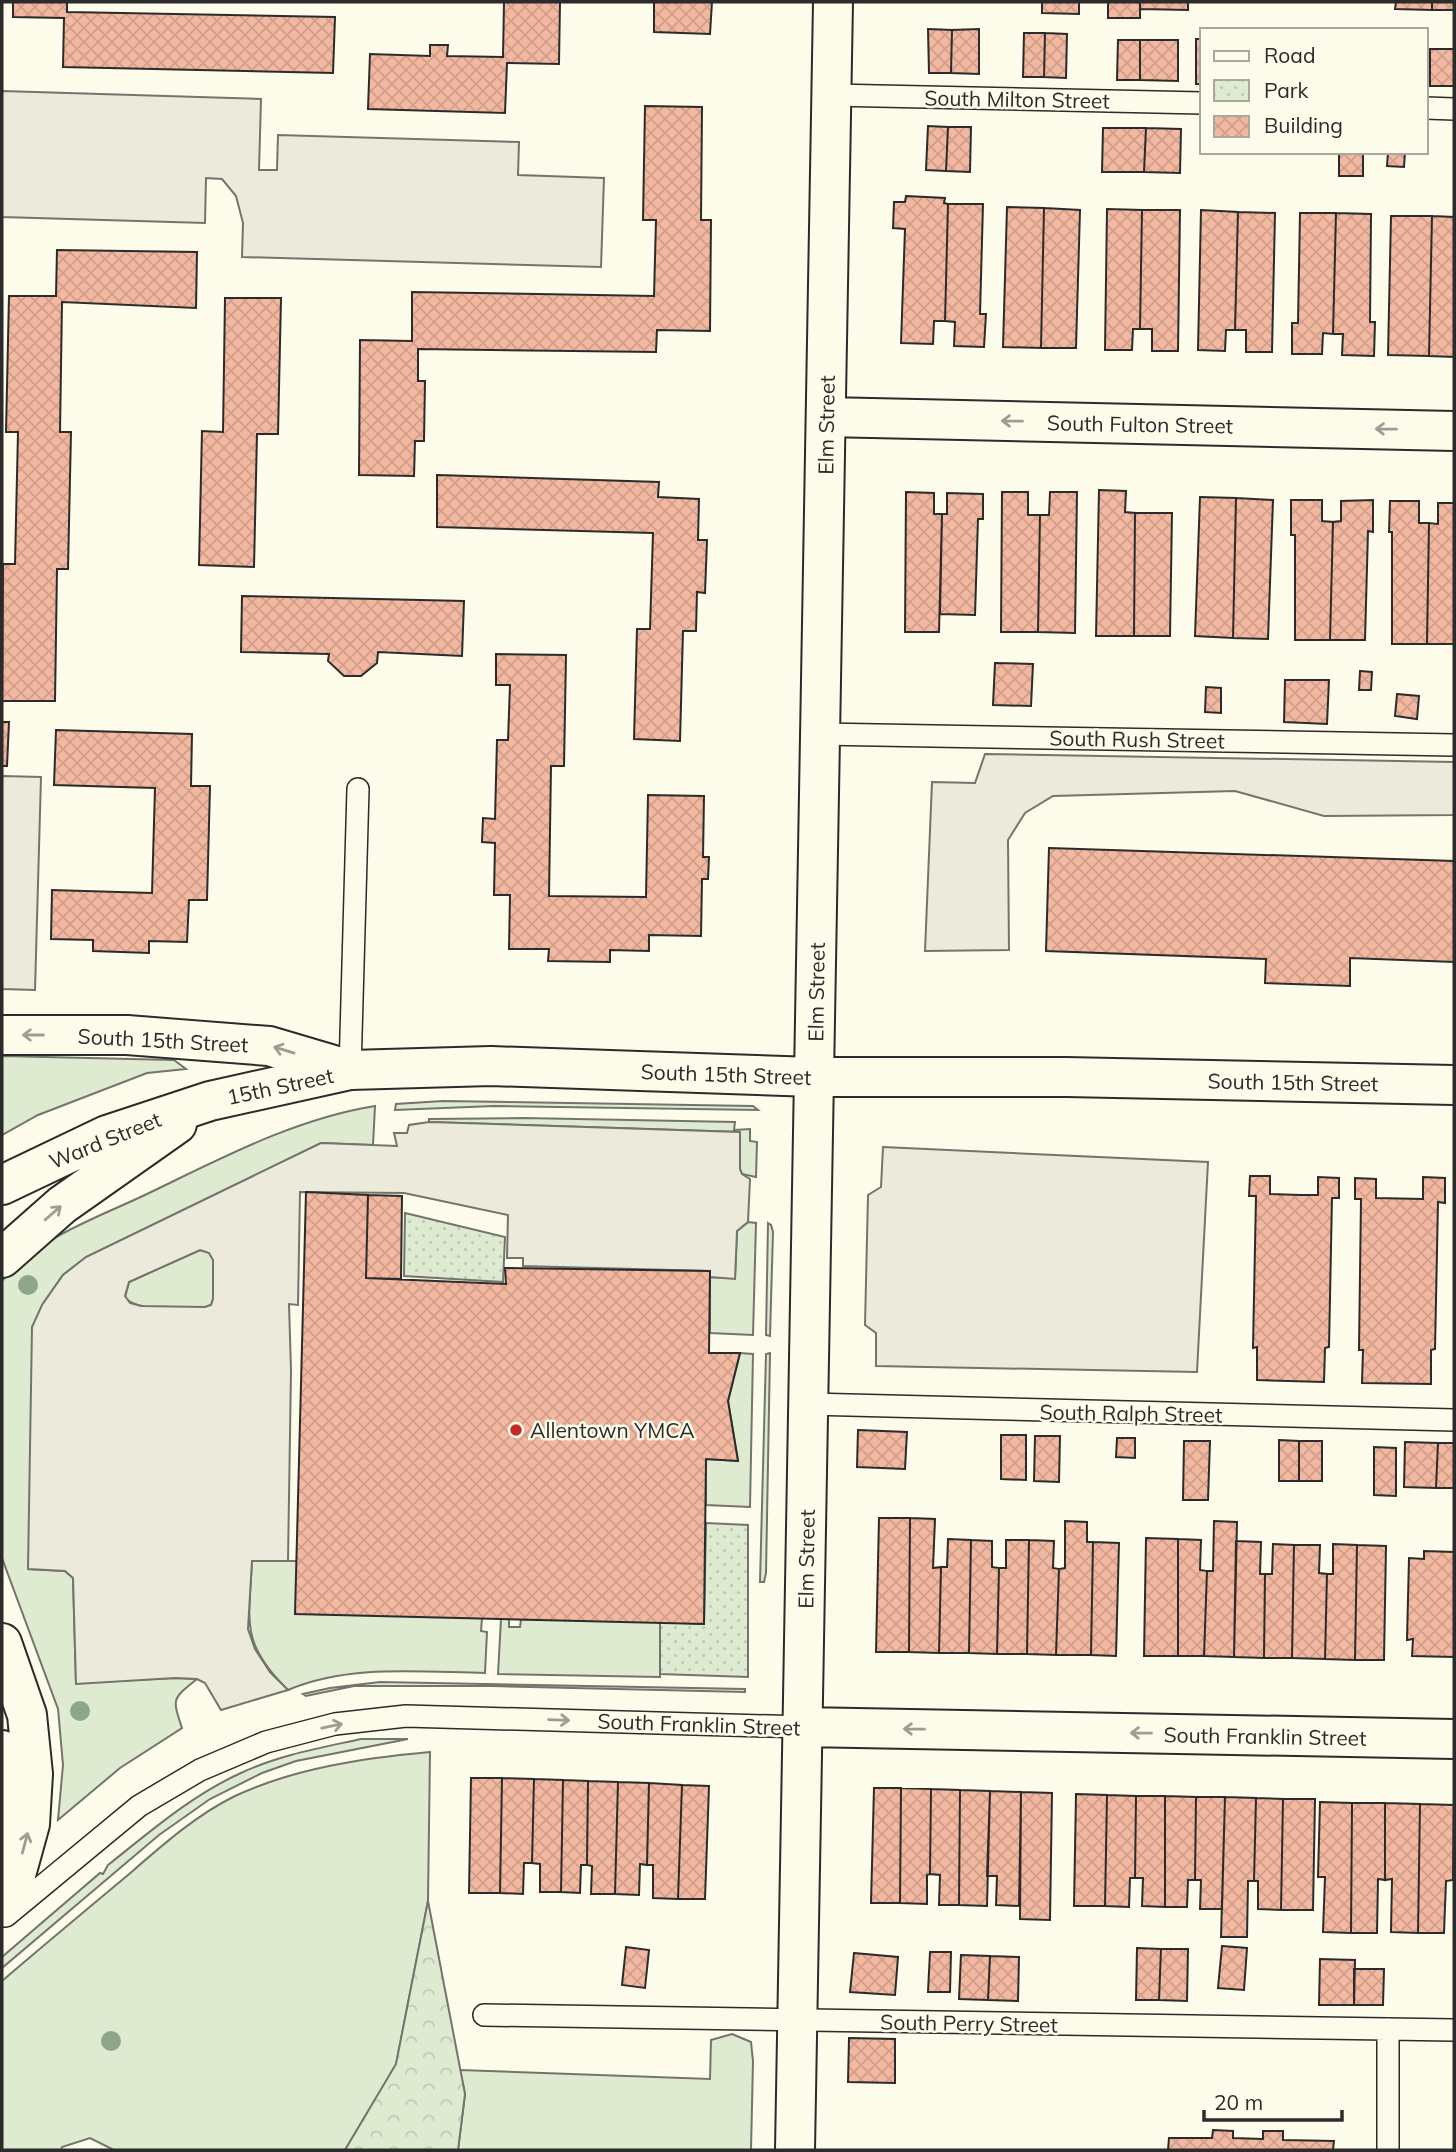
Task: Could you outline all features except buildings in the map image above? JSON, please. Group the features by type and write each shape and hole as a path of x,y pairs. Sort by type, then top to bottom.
{"street":[{"name":"Elm Street","path":"795,2150 833,2"},
{"name":"South Fulton Street","path":"826,417 1454,430"},
{"name":"South 15th Street","path":"2,1035 127,1035 269,1046 349,1070 491,1066 814,1077 1066,1077 1454,1085"},
{"name":"15th Street","path":"211,1101 349,1070"},
{"name":"Ward Street","path":"2,1185 107,1135 211,1101"},
{"path":"2,1258 62,1205 211,1101"},
{"path":"2,1643 27,1715 33,1774 30,1824 14,1882 2,1907"},
{"name":"South Franklin Street","path":"803,1727 1454,1739"},
{"path":"2,1750 5,1817 2,1831"}],"lane":[{"name":"South Milton Street","path":"832,95 1200,103"},
{"path":"1428,108 1454,109"},
{"name":"South Rush Street","path":"820,734 1454,745"},
{"path":"349,1070 358,789"},
{"name":"South Ralph Street","path":"809,1404 1454,1420"},
{"name":"South Franklin Street","path":"2,1919 139,1806 200,1770 266,1742 335,1724 406,1716 803,1727"},
{"name":"South Perry Street","path":"484,2015 1454,2031"},
{"path":"1388,2029 1388,2150"}],"green space":[{"path":"2,1056 174,1060 186,1069 147,1073 38,1115 2,1135"},
{"path":"443,1101 753,1106 758,1110 494,1106 395,1110 396,1104"},
{"path":"375,1106 373,1145 321,1143 86,1257 63,1275 42,1305 29,1569 65,1571 73,1578 76,1683 197,1679 176,1700 182,1728 120,1768 58,1820 63,1765 58,1709 2,1558 2,1281 33,1252 51,1240 230,1154 315,1120"},
{"path":"429,1119 735,1122 734,1130 750,1129 750,1141 757,1142 756,1177 742,1174 740,1169 739,1132 429,1122"},
{"path":"405,1213 505,1237 503,1282 404,1276"},
{"path":"748,1222 756,1223 753,1335 710,1333 710,1277 735,1278 737,1231"},
{"path":"768,1223 773,1232 770,1336 766,1335"},
{"path":"200,1250 209,1252 214,1260 211,1305 150,1307 131,1302 125,1297 129,1282"},
{"path":"740,1353 753,1354 750,1507 706,1505 706,1459 738,1461 728,1401"},
{"path":"770,1353 766,1573 764,1582 760,1582 766,1354"},
{"path":"706,1523 748,1525 748,1677 660,1674 660,1622 704,1624"},
{"path":"252,1561 297,1561 482,1618 481,1631 487,1632 485,1673 360,1673 335,1676 288,1690 262,1659 251,1631 249,1616"},
{"path":"501,1619 509,1619 509,1627 520,1627 521,1619 660,1622 660,1677 498,1674"},
{"path":"380,1682 745,1689 745,1692 492,1686 354,1686 306,1696 303,1694 330,1688"},
{"path":"361,1739 408,1739 296,1761 262,1773 210,1799 159,1835 2,1968 2,1957 100,1873 103,1874 108,1865 172,1814 206,1792 270,1761"},
{"path":"430,1752 428,1901 396,2065 345,2150 114,2150 90,2138 62,2147 61,2150 2,2150 2,1981 192,1822 235,1796 306,1771 380,1757"},
{"path":"428,1901 465,2094 458,2150 345,2150 396,2064"},
{"path":"732,2034 751,2042 751,2150 458,2150 465,2094 460,2070 710,2079 711,2040"}],"shaded area":[{"path":"2,91 261,99 259,170 277,170 278,135 519,142 518,175 604,178 601,267 242,257 243,223 236,196 222,179 206,178 205,223 2,217"},
{"path":"985,754 1454,762 1454,815 1324,816 1235,791 1053,796 1025,813 1008,840 1009,950 925,951 932,782 975,783"},
{"path":"2,776 41,777 35,990 2,989"},
{"path":"429,1122 740,1132 740,1169 742,1174 750,1179 748,1222 737,1231 735,1279 710,1277 709,1271 523,1266 523,1258 507,1258 508,1215 404,1193 300,1192 298,1305 289,1304 291,1370 288,1561 252,1561 248,1629 255,1649 270,1672 288,1690 221,1710 205,1683 197,1679 76,1684 73,1578 65,1571 28,1569 32,1327 42,1305 63,1275 86,1257 321,1143 397,1146 394,1133 407,1133 409,1125","holes":["200,1250 209,1253 213,1260 211,1305 141,1306 130,1303 125,1296 129,1282"]},
{"path":"883,1147 1208,1162 1197,1372 876,1366 876,1333 865,1325 868,1195 881,1187"}],"place":[{"name":"Allentown YMCA","path":"516,1430"}]}
